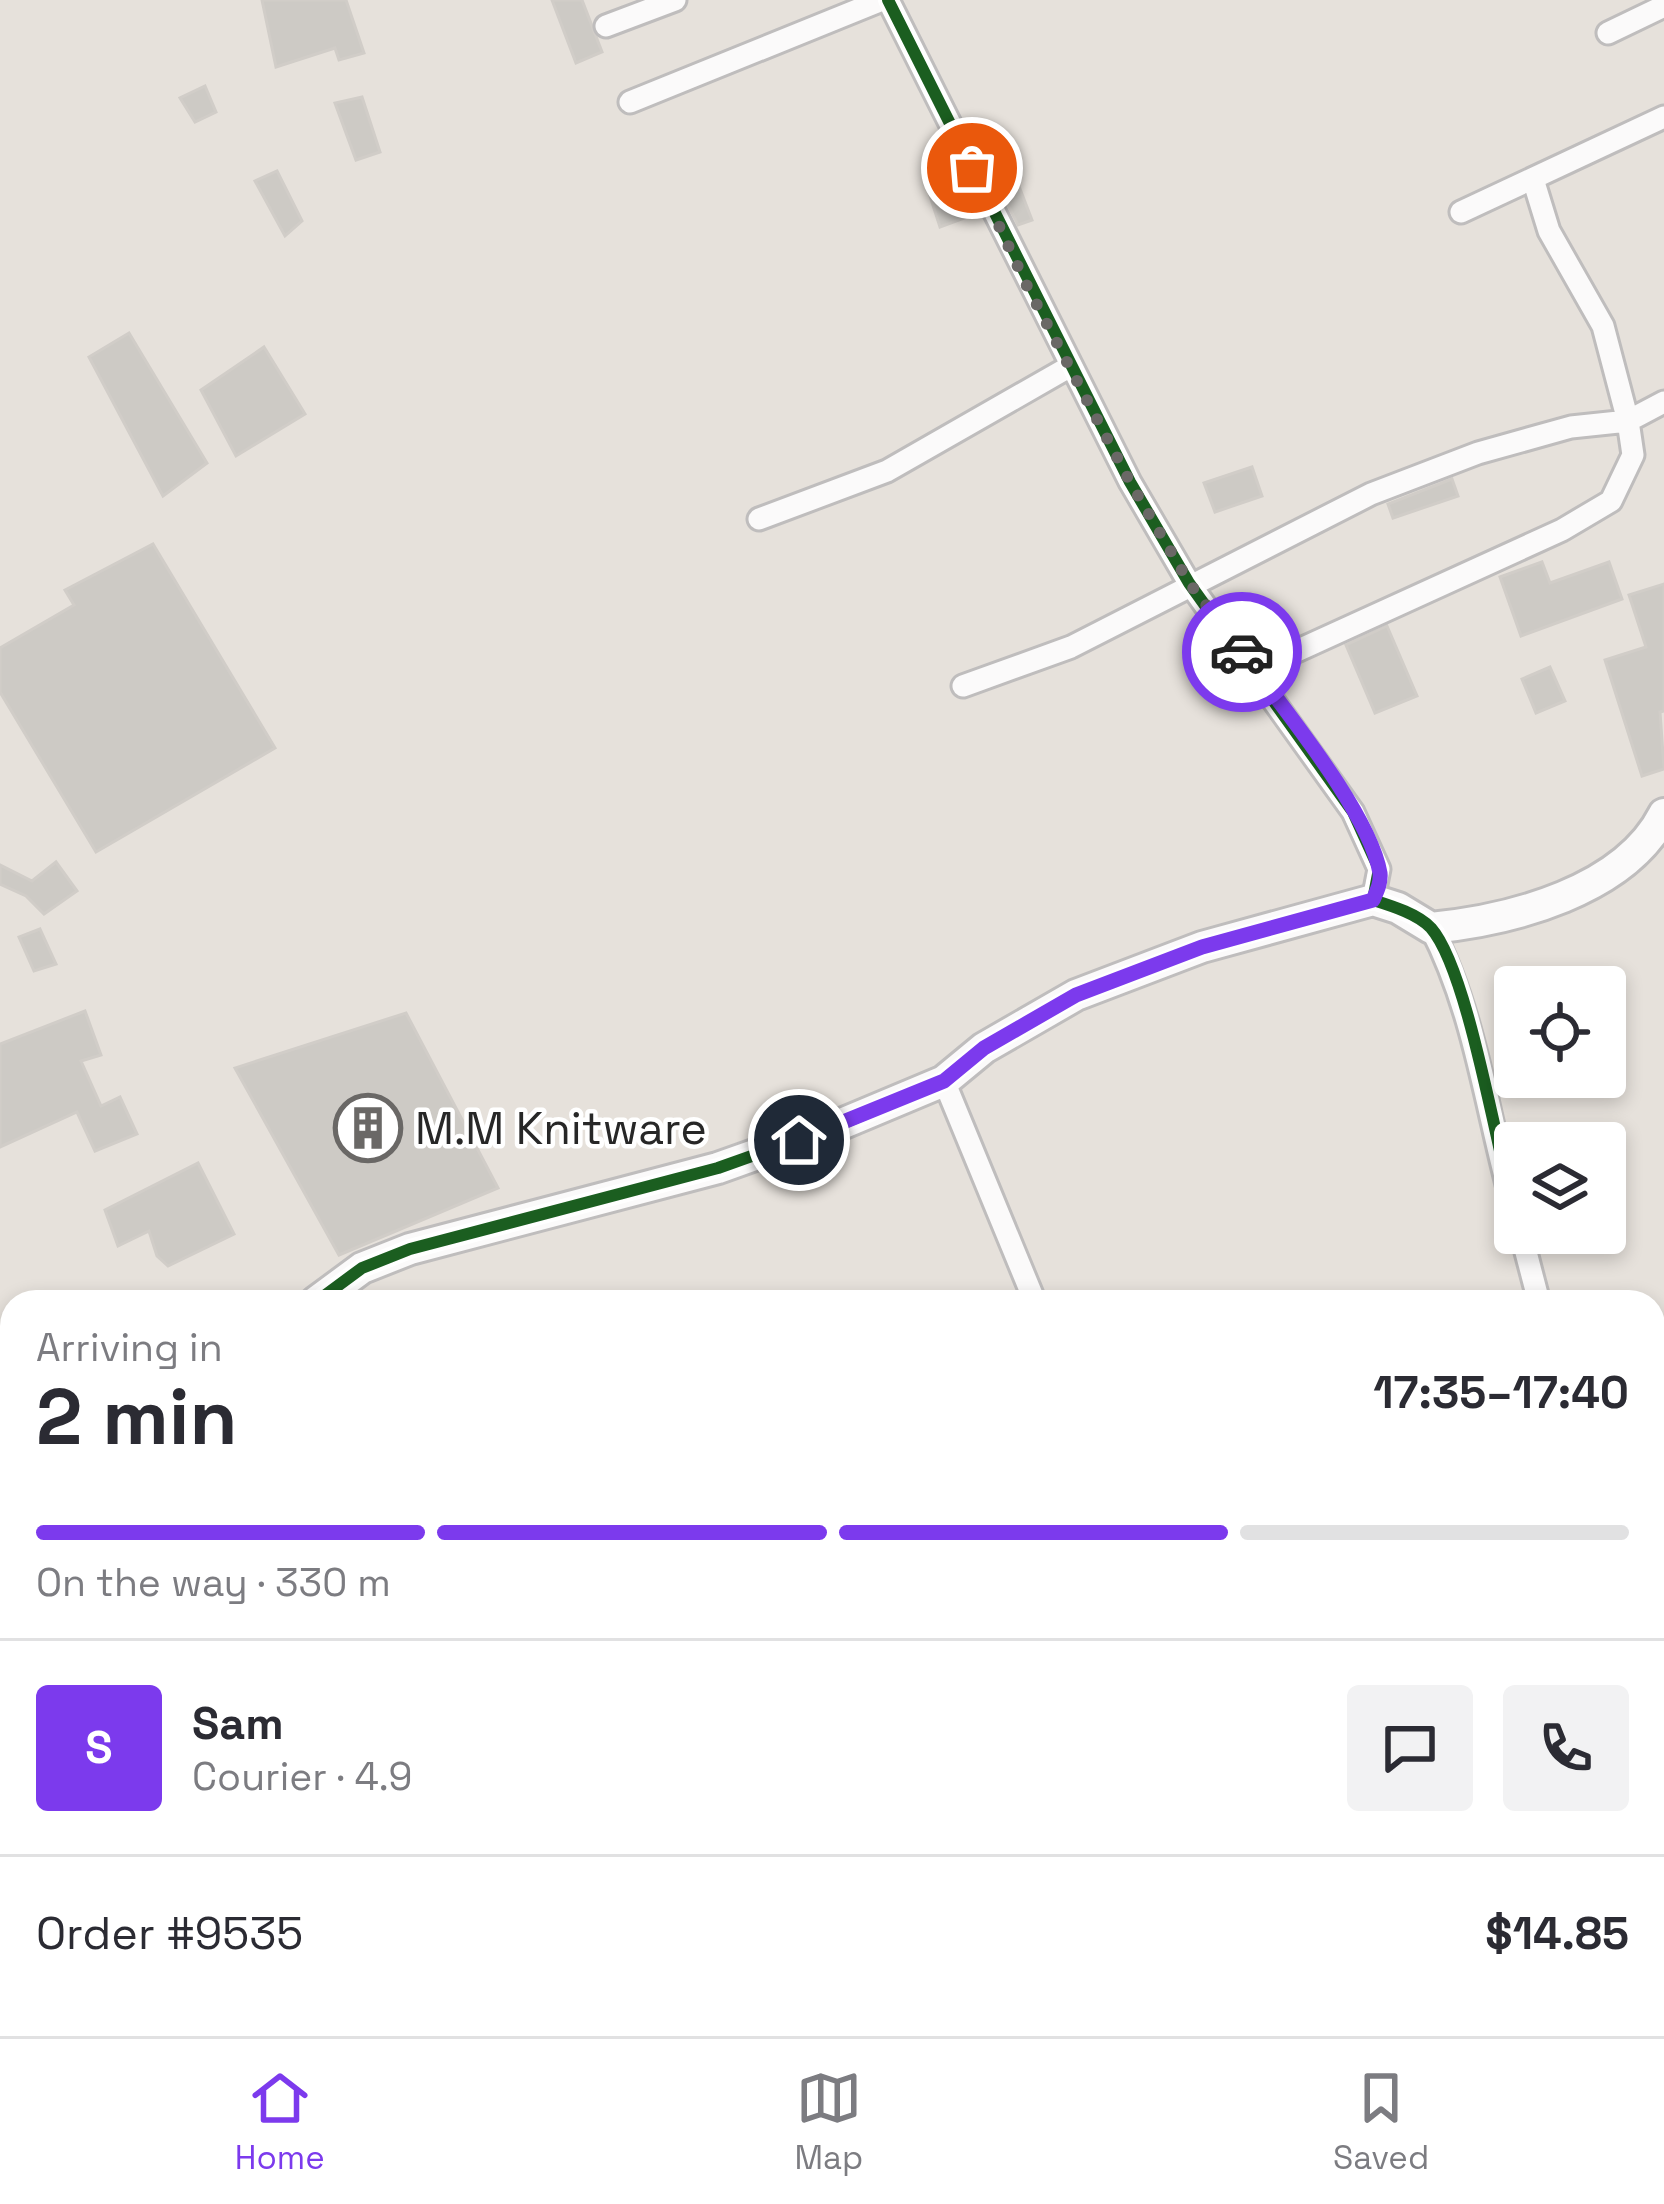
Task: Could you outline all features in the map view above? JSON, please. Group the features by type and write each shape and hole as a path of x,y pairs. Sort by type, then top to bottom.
{"street":[{"path":"606,26 675,0"},
{"path":"630,102 885,0 1069,367 1190,584 1353,812 1379,869 1381,881 1373,900"},
{"path":"1608,32 1664,6"},
{"path":"1461,212 1664,117"},
{"path":"1255,670 1589,517 1611,501 1633,454 1628,421 1603,326 1549,231 1533,179"},
{"path":"759,519 887,471 1069,367"},
{"path":"963,686 1071,647 1371,494 1478,453 1571,428 1628,421 1664,402"},
{"path":"1431,928 1510,914 1580,887 1626,864 1652,838 1664,814"},
{"path":"332,1290 362,1268 410,1250 718,1168 839,1125 944,1081 984,1048 1076,995 1202,947 1373,900 1398,908 1431,928 1452,968 1494,1127"},
{"path":"944,1081 1030,1290"},
{"path":"1526,1254 1536,1290"}],"building":[{"path":"262,0 346,0 364,53 339,60 335,48 276,67"},
{"path":"552,0 582,0 602,52 576,63"},
{"path":"205,86 216,112 195,122 180,98"},
{"path":"362,97 380,152 356,160 335,103"},
{"path":"277,171 302,221 285,236 255,181"},
{"path":"1017,181 1032,220 1018,225 999,187"},
{"path":"964,185 978,213 940,227 930,196"},
{"path":"129,333 207,463 163,496 89,357"},
{"path":"264,347 305,414 236,456 201,390"},
{"path":"1252,467 1262,496 1215,512 1204,483"},
{"path":"1452,479 1458,496 1393,518 1388,504"},
{"path":"153,544 275,748 96,852 0,692 0,648 74,605 65,590"},
{"path":"1542,562 1550,583 1609,562 1622,599 1521,636 1500,577"},
{"path":"1664,584 1664,711 1660,712 1664,769 1642,776 1605,660 1646,647 1629,595"},
{"path":"1387,626 1417,696 1375,713 1346,645"},
{"path":"1550,667 1565,701 1536,713 1522,679"},
{"path":"56,862 77,891 44,914 26,896 0,884 0,865 32,881"},
{"path":"40,929 56,964 34,971 19,937"},
{"path":"85,1011 101,1055 81,1061 101,1106 120,1097 137,1134 95,1151 77,1112 0,1147 0,1044"},
{"name":"M.M Knitware","path":"406,1013 498,1188 339,1255 235,1068"},
{"path":"198,1163 234,1234 168,1266 157,1256 149,1231 118,1246 105,1210"}],"cycle path":[{"path":"888,0 1130,482 1189,583 1353,812 1379,869 1373,900"},
{"path":"332,1290 362,1268 410,1249 718,1168 839,1125 944,1081 984,1048 1076,995 1202,947 1373,900 1426,923 1444,950 1469,1020 1494,1125"}],"way so far":[{"path":"972,168 1027,286 1130,482 1190,584 1242,652"}],"place":[{"name":"M.M Knitware","path":"368,1128"}],"route":[{"path":"799,1140 944,1081 984,1048 1076,995 1202,947 1373,900 1381,881 1379,869 1353,812 1242,652"}]}
